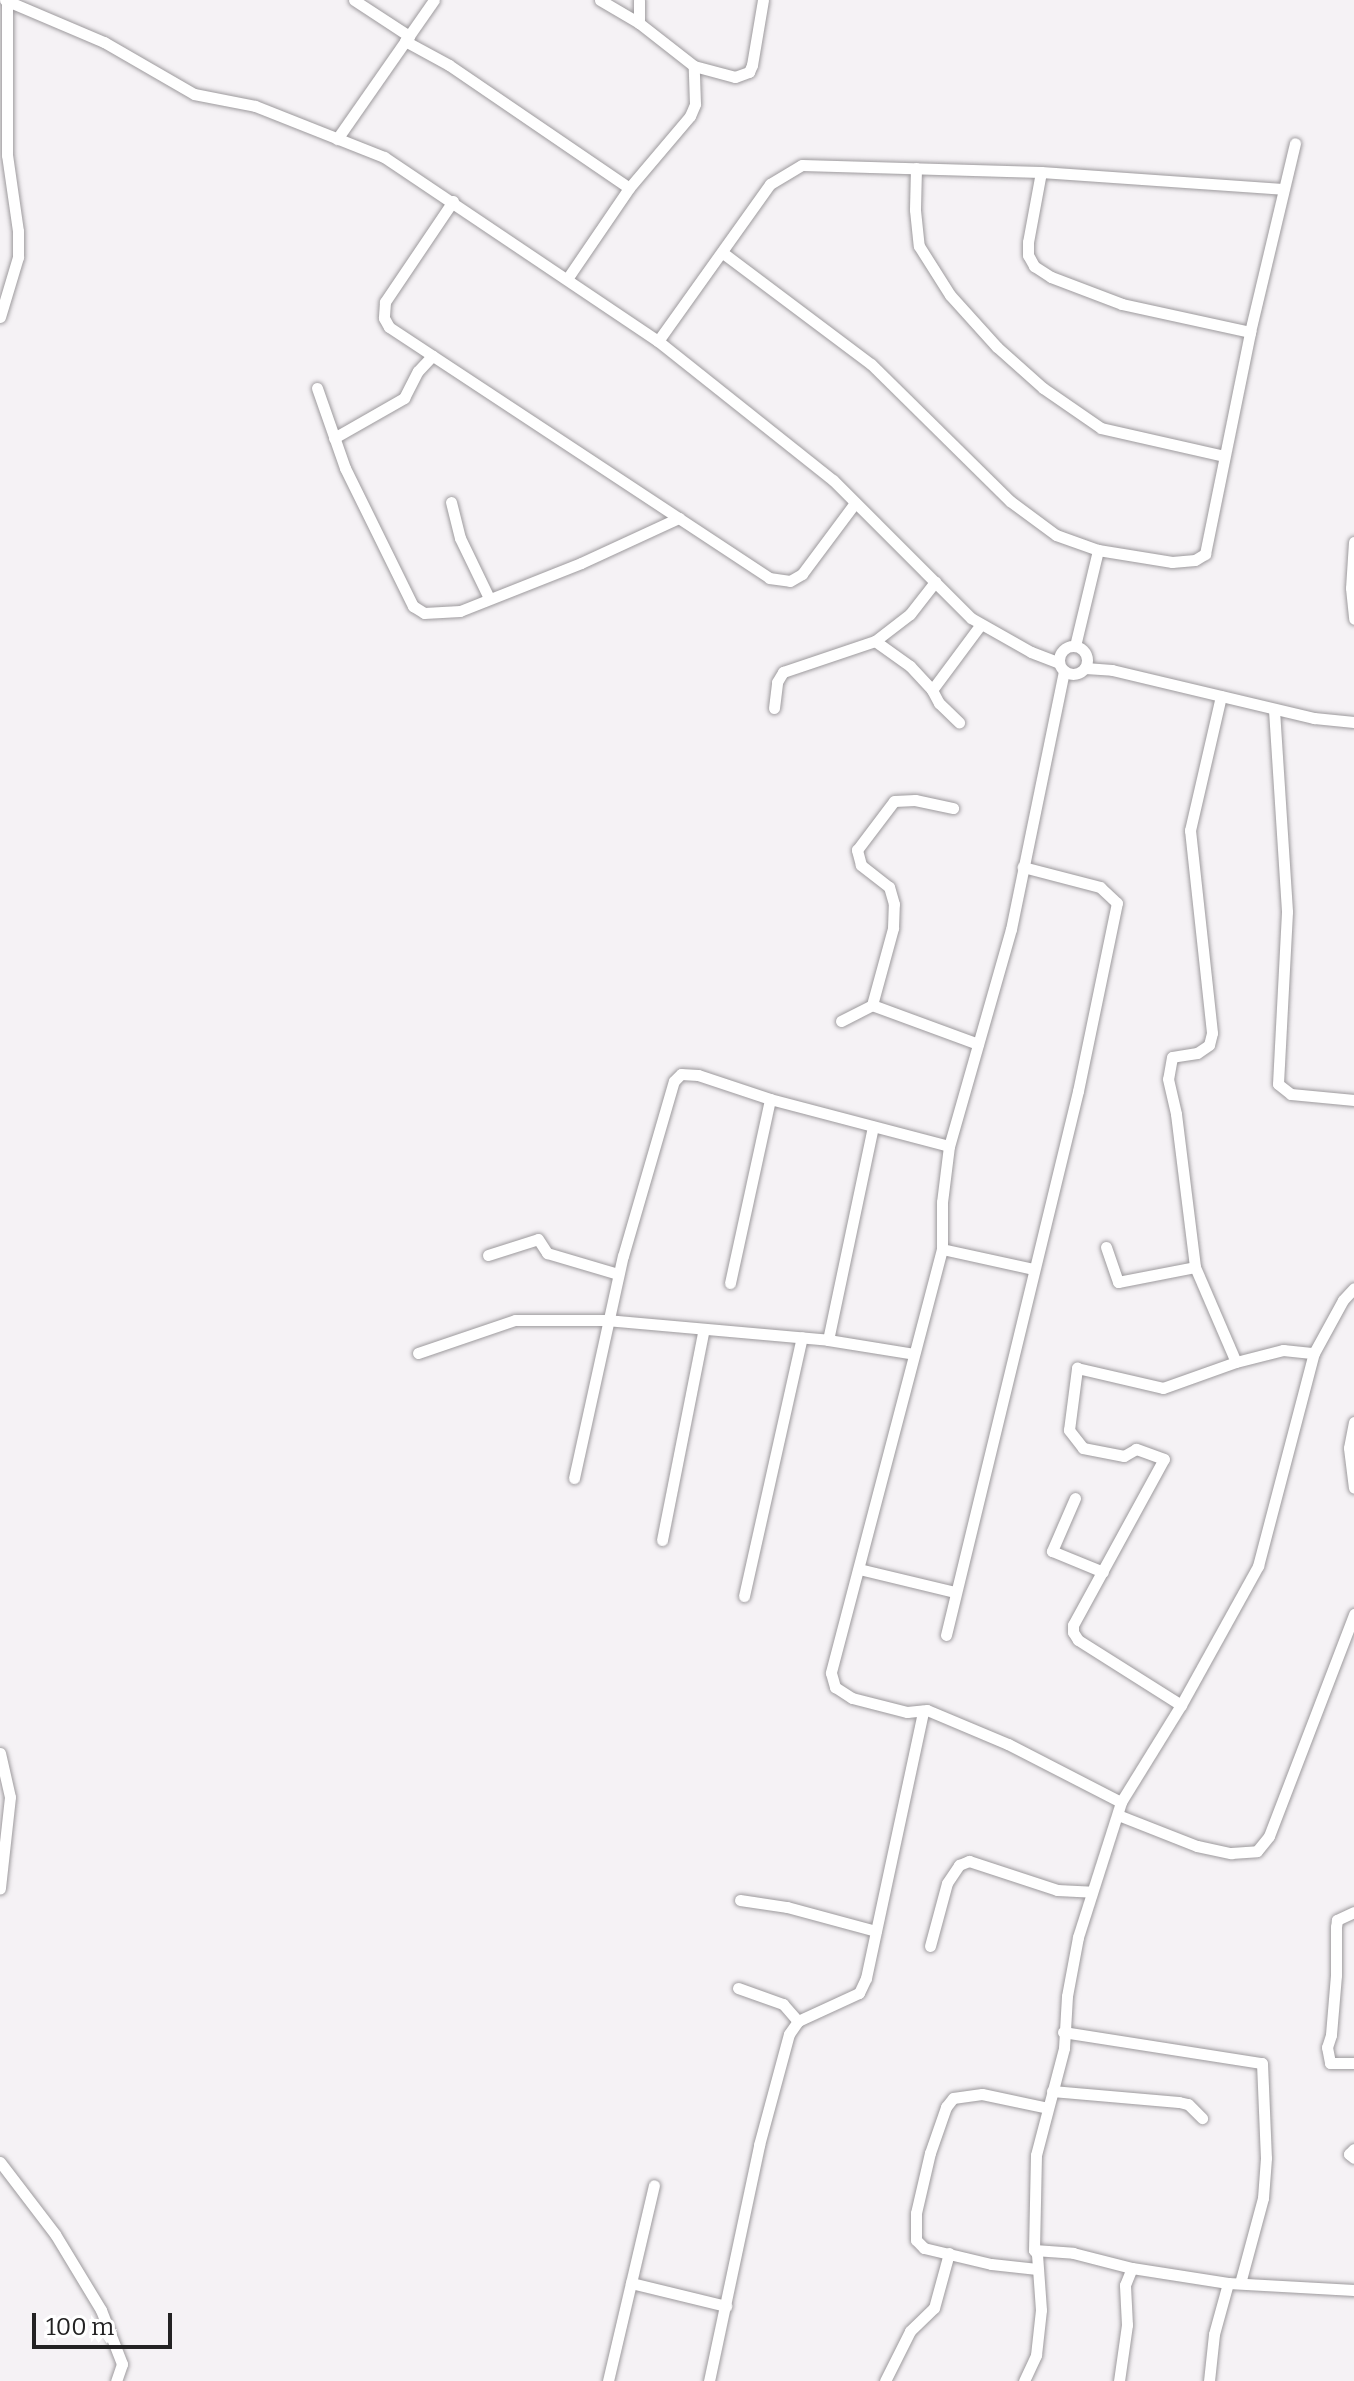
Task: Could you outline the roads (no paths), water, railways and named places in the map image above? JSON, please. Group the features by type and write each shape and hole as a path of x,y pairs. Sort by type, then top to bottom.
{"street":[{"path":"354,0 629,188"},
{"path":"337,139 434,0"},
{"path":"600,0 639,23 694,66 735,77 749,72 763,0"},
{"path":"639,0 639,23"},
{"path":"0,317 18,257 18,231 7,155 6,1 104,42 194,94 255,106 384,157 658,341 833,480 981,624 1031,652 1065,664 1112,670 1274,710 1354,722"},
{"path":"567,279 629,188 690,116 695,104 694,66"},
{"path":"723,253 871,364 1010,501 1056,535 1098,550 1172,562 1201,558 1282,189 1295,143"},
{"path":"658,341 770,184 802,165 1041,172 1282,189"},
{"path":"916,168 915,210 919,246 950,295 997,347 1043,388 1101,428 1224,456"},
{"path":"1041,172 1028,242 1028,255 1034,266 1051,277 1122,304 1250,332"},
{"path":"453,201 383,310 389,327 769,578 790,581 802,574 855,503"},
{"path":"334,438 404,398 418,371 432,356"},
{"path":"317,388 345,468 413,606 424,613 440,614 489,598 581,563 679,518"},
{"path":"451,502 460,538 489,598"},
{"path":"1354,542 1354,619"},
{"path":"1098,550 1075,646 1065,664 1011,929 949,1146 942,1202 942,1249 887,1446 859,1569 832,1657 831,1673 835,1687 852,1698 907,1712 923,1711 1008,1744 1121,1802"},
{"path":"774,708 777,682 783,672 875,641 910,614 935,582"},
{"path":"932,690 981,624"},
{"path":"875,641 910,666 932,690 939,703 959,722"},
{"path":"1075,646 1112,670"},
{"path":"1065,664 1086,654"},
{"path":"1221,696 1190,830 1212,1033 1209,1045 1197,1053 1172,1057 1168,1079 1176,1114 1195,1267 1236,1362"},
{"path":"1274,710 1287,912 1278,1084 1291,1094 1354,1100"},
{"path":"841,1021 872,1005 893,928 894,904 889,887 861,865 857,850 894,801 915,800 953,808"},
{"path":"946,1635 1078,1091 1117,903 1100,887 1023,867"},
{"path":"872,1005 978,1044"},
{"path":"574,1478 606,1320 674,1081 686,1073 698,1075 770,1099 949,1146"},
{"path":"730,1283 770,1099"},
{"path":"828,1340 873,1127"},
{"path":"488,1255 538,1239 547,1253 618,1274"},
{"path":"1106,1247 1118,1282 1195,1267"},
{"path":"942,1249 1033,1269"},
{"path":"1024,2381 1036,2355 1041,2310 1034,2250 1036,2155 1064,2048 1063,2032 1078,1937 1121,1802 1181,1705 1258,1566 1314,1353 1343,1300 1354,1288"},
{"path":"418,1353 515,1320 606,1320 703,1332 802,1337 914,1354"},
{"path":"662,1540 703,1332"},
{"path":"744,1596 802,1337"},
{"path":"1181,1705 1078,1640 1073,1632 1073,1625 1164,1459 1136,1449 1124,1456 1083,1448 1069,1430 1077,1368 1163,1388 1236,1362 1283,1350 1314,1353"},
{"path":"1354,1422 1349,1448 1354,1488"},
{"path":"1075,1498 1052,1551 1103,1572"},
{"path":"859,1569 955,1592"},
{"path":"1118,1815 1197,1846 1231,1853 1257,1851 1269,1836 1354,1614"},
{"path":"709,2381 759,2145 789,2034 798,2021 859,1993 876,1931 923,1711"},
{"path":"0,1753 10,1797 0,1888"},
{"path":"930,1946 947,1883 959,1865 969,1861 1057,1890 1092,1892"},
{"path":"740,1900 787,1907 876,1931"},
{"path":"1354,1912 1337,1920 1336,1975 1331,2035 1327,2047 1330,2063 1354,2063"},
{"path":"738,1988 783,2004 798,2021"},
{"path":"1063,2032 1262,2063 1266,2158 1263,2198 1214,2334 1209,2381"},
{"path":"1052,2091 1179,2102 1188,2104 1202,2118"},
{"path":"1037,2269 991,2264 924,2248 916,2240 922,2180 946,2107 953,2098 982,2094 1048,2108"},
{"path":"1354,2149 1349,2154 1354,2158"},
{"path":"0,2162 55,2234 101,2310 122,2364 116,2381"},
{"path":"608,2381 654,2185"},
{"path":"1034,2250 1073,2253 1132,2268 1234,2283 1354,2290"},
{"path":"885,2381 910,2331 934,2308 949,2253"},
{"path":"1119,2381 1127,2325 1125,2285 1132,2268"},
{"path":"631,2283 726,2306"}]}
